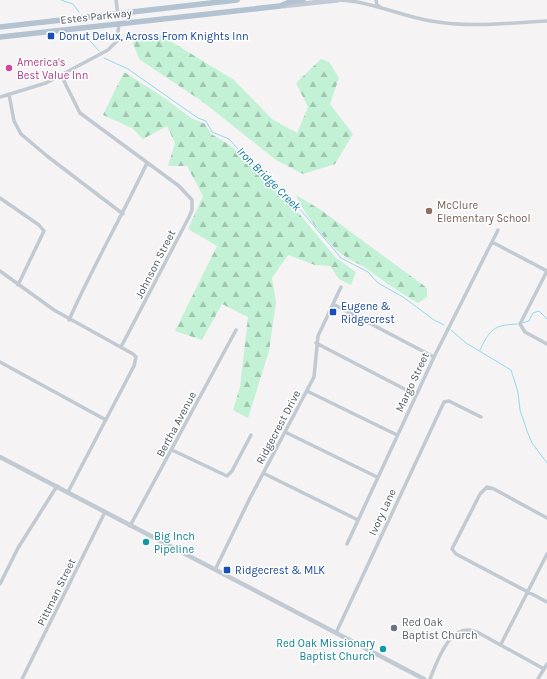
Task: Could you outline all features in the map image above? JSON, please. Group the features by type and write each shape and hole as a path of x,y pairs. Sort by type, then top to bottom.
{"main road":[{"name":"Estes Parkway","path":"0,27 237,0"},
{"path":"280,6 292,1 303,0"},
{"name":"Estes Parkway","path":"0,37 339,0"},
{"path":"118,14 119,23"}],"street":[{"path":"116,0 118,14"},
{"path":"339,0 353,1 423,20 455,24 483,25 547,21"},
{"path":"376,0 377,5 383,9"},
{"path":"0,97 38,86 112,47 118,38 119,23"},
{"name":"Johnson Street","path":"61,75 78,110 185,191 192,200 192,208 165,265 121,347"},
{"path":"9,94 14,121 21,134 47,156 123,214"},
{"path":"69,320 92,268 123,214 147,163"},
{"path":"0,198 39,225 44,231 18,285"},
{"name":"Margo Street","path":"347,544 434,357 498,230"},
{"path":"492,242 547,271 521,320 520,326 525,332 547,344"},
{"path":"0,271 69,320 135,355 136,362 68,492"},
{"name":"Ridgecrest Drive","path":"215,570 263,473 307,391 314,374 316,344 321,327 341,287"},
{"path":"333,304 434,357"},
{"name":"Bertha Avenue","path":"130,526 236,330"},
{"path":"316,344 416,395"},
{"path":"0,362 106,420"},
{"path":"307,391 397,435"},
{"name":"Ivory Lane","path":"336,633 403,487 446,400 481,417"},
{"path":"285,432 377,477"},
{"path":"172,450 227,476 232,471 251,435"},
{"path":"0,457 424,679"},
{"path":"263,473 358,520"},
{"path":"0,584 18,548 57,486"},
{"path":"547,518 494,489 487,487 480,494 453,545 453,551 547,602"},
{"name":"Pittman Street","path":"22,679 105,512"},
{"path":"501,644 547,554"},
{"path":"430,679 444,648 456,634 465,629 474,630 544,669"},
{"path":"538,679 547,664"}],"green space":[{"path":"157,33 234,80 272,119 297,133 308,107 296,83 321,59 329,62 339,78 330,104 353,134 335,164 303,174 276,160 203,102 139,59 132,40"},
{"path":"124,72 163,97 191,118 205,124 211,134 230,145 287,199 336,258 356,272 351,285 339,279 330,266 315,265 288,255 272,278 276,302 269,351 248,418 233,410 240,387 248,317 222,304 202,340 175,331 217,246 188,229 203,196 187,166 168,166 175,143 167,126 143,139 132,128 103,115"},
{"path":"296,195 321,210 427,288 427,297 418,303 367,269 349,259 332,246 311,220"}],"waterway":[{"name":"Iron Bridge Creek","path":"61,0 73,4 79,12"},
{"name":"Iron Bridge Creek","path":"84,34 99,51"},
{"name":"Iron Bridge Creek","path":"104,58 128,69 198,118 206,121 212,132 229,139 249,161 263,171 272,182 288,195 341,258 368,272 378,283 403,297 434,320 444,325"},
{"path":"522,323 529,321 533,313 539,311 547,319"},
{"path":"480,350 490,333 498,327 517,324"},
{"name":"Iron Bridge Creek","path":"451,330 466,343 511,370 518,392 520,410 527,431 532,443 547,463"}],"place":[{"name":"Donut Delux, Across From Knights Inn","path":"51,36"},
{"name":"America's Best Value Inn","path":"9,68"},
{"name":"McClure Elementary School","path":"429,211"},
{"name":"Eugene & Ridgecrest","path":"333,312"},
{"name":"Big Inch Pipeline","path":"146,542"},
{"name":"Ridgecrest & MLK","path":"227,570"},
{"name":"Red Oak Baptist Church","path":"394,628"},
{"name":"Red Oak Missionary Baptist Church","path":"383,649"}]}
